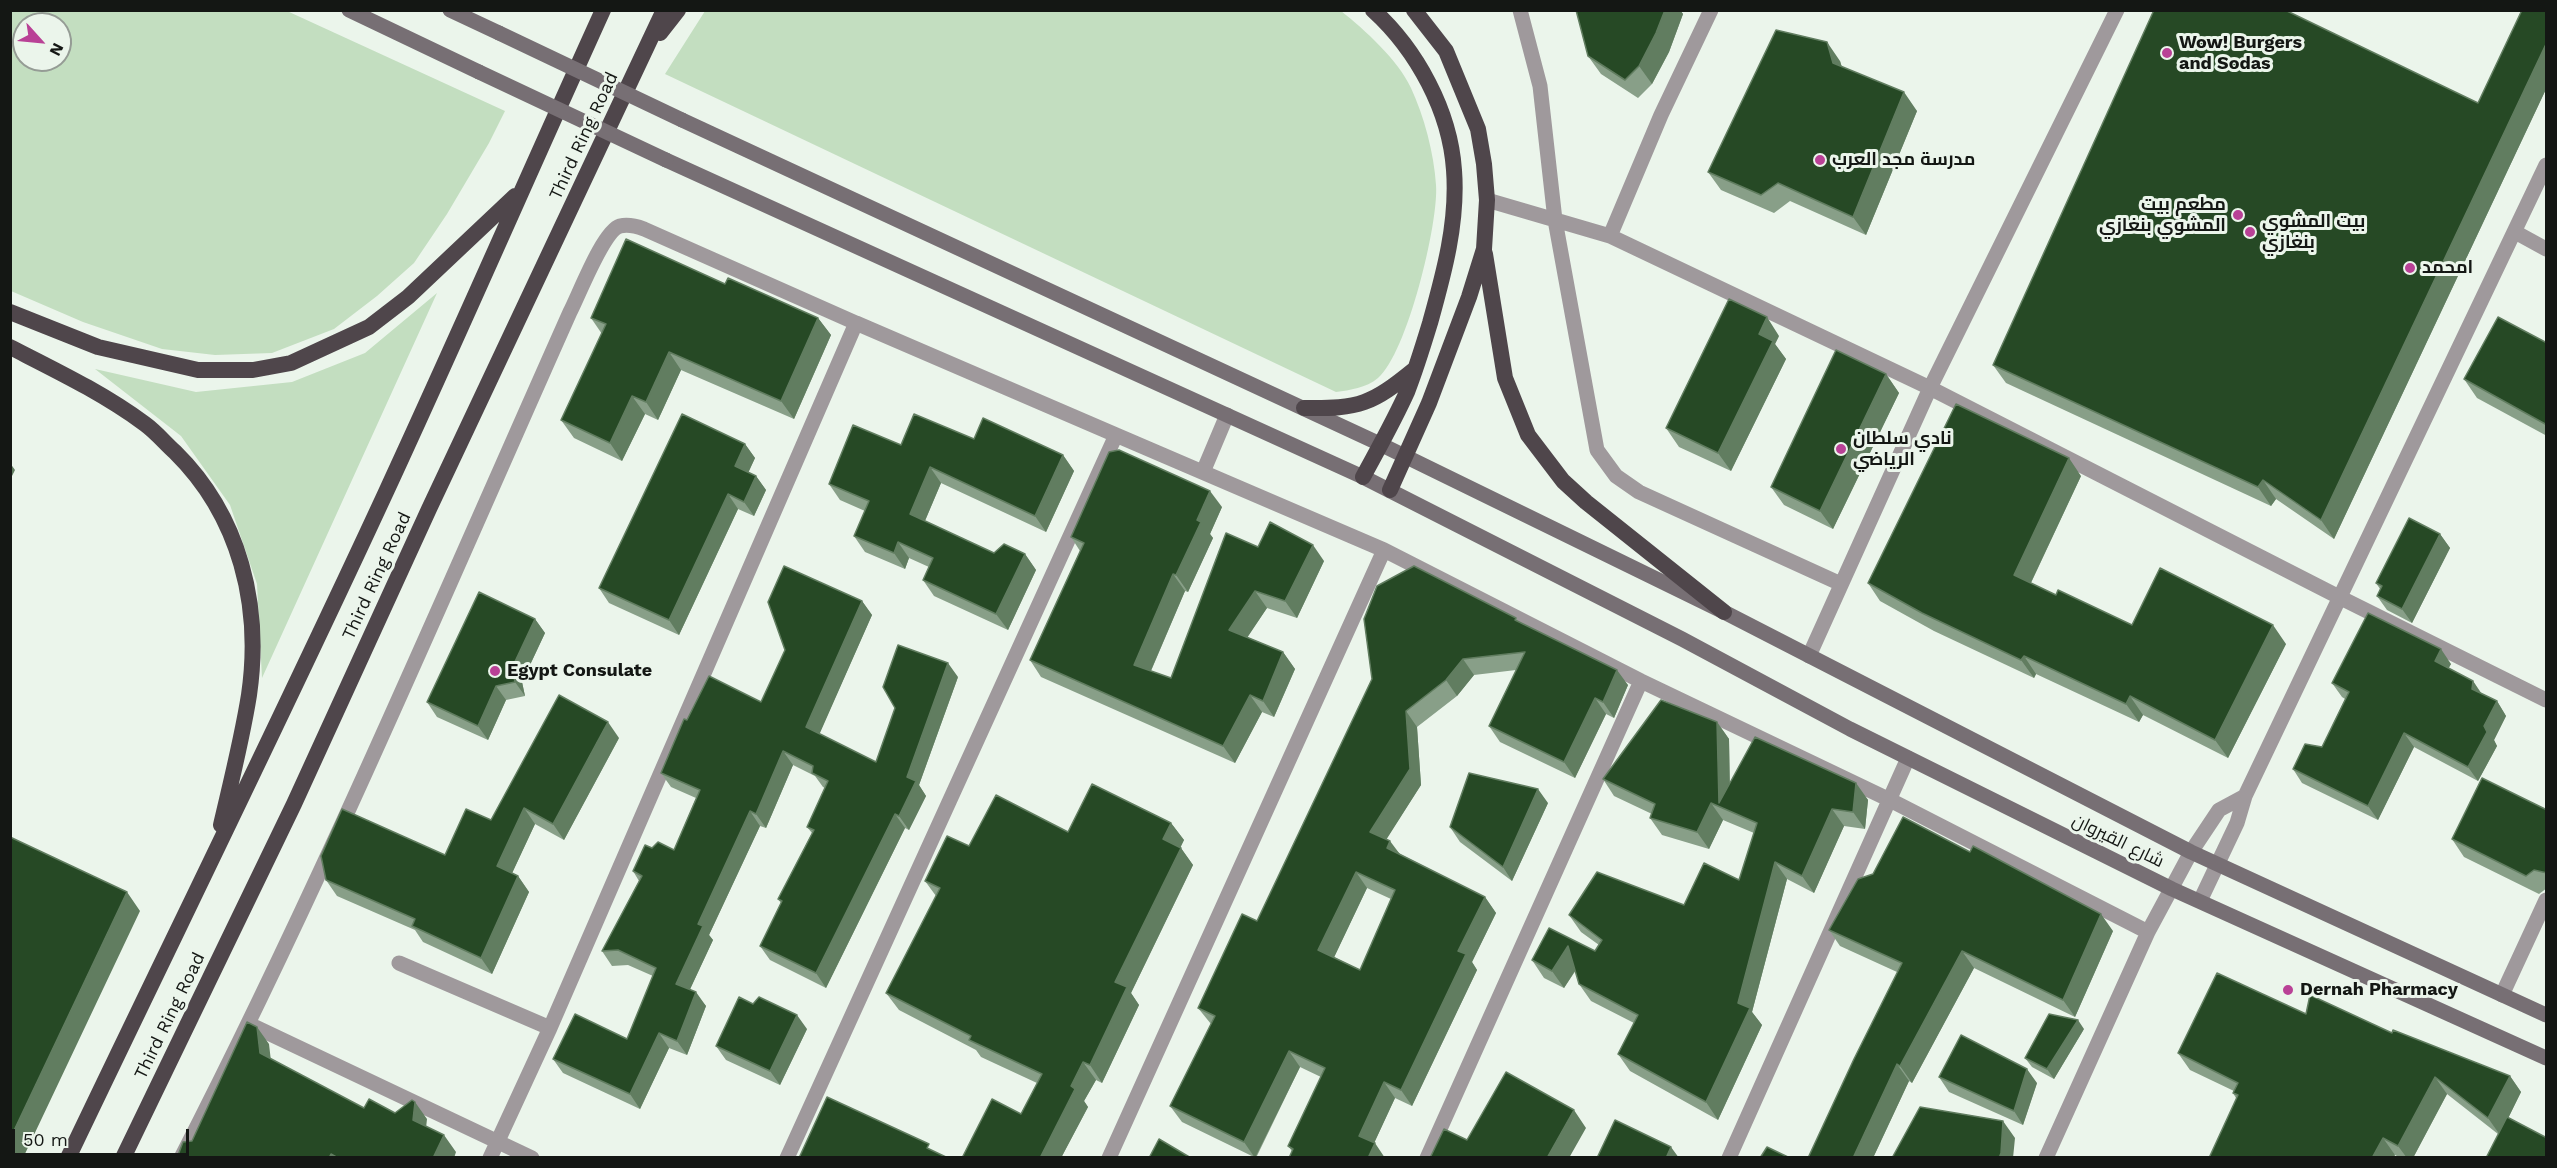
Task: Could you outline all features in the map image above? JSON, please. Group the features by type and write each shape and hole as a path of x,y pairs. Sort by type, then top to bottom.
{"highway":[{"name":"Third Ring Road","path":"68,1158 216,847 248,785 387,489 603,10"},
{"name":"Third Ring Road","path":"123,1158 294,804 429,509 664,10"},
{"path":"645,52 678,10"},
{"path":"1363,477 1416,369 1448,252 1454,210 1454,169 1443,116 1421,68 1386,21 1373,10"},
{"path":"1414,10 1446,51 1474,120 1484,164 1487,200 1484,249 1505,378 1528,435 1563,481 1586,502 1724,612"},
{"path":"10,312 98,347 198,370 253,370 291,363 369,327 408,297 522,189"},
{"path":"1390,490 1450,349 1484,249"},
{"path":"10,347 85,385 147,425 196,473 215,500 240,554 252,625 249,694 216,847"},
{"path":"1304,408 1344,408 1358,405 1387,391 1416,369"}],"main road":[{"name":"شارع القيروان","path":"349,10 666,160 1363,477 1682,639 1908,758 2172,889 2547,1058"},
{"path":"450,10 1380,444 1724,612 2192,852 2547,1016"}],"street":[{"path":"1520,10 1540,86 1554,220 1597,450 1616,476 1640,492 1841,584"},
{"path":"1610,236 1662,115 1711,10"},
{"path":"1809,656 1930,388 2117,10"},
{"path":"2200,901 2237,823 2245,796 2547,165"},
{"path":"1487,200 1610,236 1930,388 2341,598 2547,700"},
{"path":"181,1158 304,909 570,312 604,243 612,230 619,226 631,225 644,229 856,323 1384,550 1641,681 1890,800 2148,932"},
{"path":"2515,232 2547,249"},
{"path":"490,1158 550,1028 856,323"},
{"path":"1203,472 1227,415"},
{"path":"787,1158 1116,435"},
{"path":"1109,1158 1384,550"},
{"path":"1426,1158 1641,681"},
{"path":"1729,1158 1908,758"},
{"path":"2046,1158 2148,932 2192,852 2219,810 2245,796"},
{"path":"2502,995 2547,900"},
{"path":"399,963 550,1028"},
{"path":"249,1024 532,1158"}],"green space":[{"path":"11,10 287,11 505,111 447,214 414,263 377,296 334,329 272,353 215,355 162,349 83,322 11,291"},
{"path":"705,11 1341,11 1380,46 1405,77 1420,110 1433,160 1436,203 1427,256 1400,343 1389,364 1378,378 1363,386 1336,392 665,74"},
{"path":"437,293 262,678 257,584 230,505 181,436 95,369 196,392 292,382 365,353"}],"building":[{"path":"1576,10 1665,10 1639,66 1625,80 1588,56"},
{"path":"2154,10 2285,10 2478,103 2522,10 2547,10 2547,42 2321,520 2263,480 2258,487 1993,365"},
{"path":"1776,30 1827,42 1833,63 1904,92 1853,217 1778,183 1761,195 1708,172"},
{"path":"626,239 725,284 728,278 818,318 781,401 669,352 646,402 632,396 610,443 561,420 606,324 591,318"},
{"path":"1729,299 1767,317 1759,334 1773,341 1718,453 1666,428"},
{"path":"2498,317 2547,343 2547,425 2464,379"},
{"path":"1836,350 1886,374 1820,511 1771,487"},
{"path":"1956,404 2069,458 2014,575 2056,595 2058,590 2132,625 2160,568 2273,625 2215,740 2130,696 2126,704 2024,656 2021,660 1922,613 1868,583"},
{"path":"682,414 745,444 735,466 756,476 744,502 728,494 669,620 599,588"},
{"path":"914,414 974,439 983,418 1063,455 1035,516 930,467 910,514 994,553 1004,544 1025,554 996,614 923,580 933,558 898,542 894,553 854,536 869,501 829,484 853,425 901,445"},
{"path":"1119,450 1210,491 1197,520 1201,522 1176,575 1173,574 1134,665 1171,678 1226,533 1258,547 1270,522 1313,545 1285,601 1255,591 1229,630 1283,652 1263,701 1250,695 1223,746 1030,660 1084,543 1071,537 1109,452"},
{"path":"2409,518 2440,534 2402,609 2377,596 2382,586 2376,583"},
{"path":"784,566 862,601 806,727 876,762 895,708 883,687 898,645 948,663 907,777 916,781 899,816 895,814 816,973 760,946 782,901 778,899 814,830 807,827 828,781 812,773 813,766 783,751 756,814 750,811 698,924 703,926 676,984 696,992 677,1041 659,1033 630,1094 553,1059 575,1014 627,1039 656,968 618,950 602,951 642,876 633,871 645,845 652,848 658,842 674,850 700,790 661,773 684,719 687,720 709,676 761,702 785,650 768,602"},
{"path":"1414,566 1516,618 1515,620 1617,670 1603,702 1595,698 1564,762 1489,726 1525,652 1463,659 1446,680 1406,711 1410,769 1370,832 1390,841 1387,848 1485,897 1458,951 1466,954 1401,1090 1384,1082 1359,1136 1375,1143 1368,1158 1289,1158 1293,1149 1288,1146 1325,1068 1289,1051 1244,1142 1170,1106 1215,1016 1198,1008 1242,914 1257,921 1372,679 1364,619 1377,586","holes":["1356,872 1395,890 1360,970 1318,950"]},
{"path":"479,592 535,619 512,668 515,682 496,686 478,726 427,702"},
{"path":"2368,613 2441,649 2435,661 2473,681 2472,689 2497,701 2484,726 2487,732 2468,767 2404,733 2368,806 2293,769 2305,744 2322,747 2349,692 2332,683"},
{"path":"559,695 608,722 553,824 524,808 497,866 518,876 481,958 412,926 415,919 326,880 321,856 342,809 445,855 466,809 491,820"},
{"path":"1661,700 1717,722 1719,803 1755,737 1856,783 1853,812 1832,809 1802,876 1775,862 1738,1003 1750,1008 1706,1102 1618,1054 1638,1015 1579,984 1568,946 1552,971 1532,960 1549,928 1595,951 1602,940 1569,915 1597,872 1684,905 1704,863 1739,880 1757,823 1711,803 1697,832 1650,818 1655,804 1603,779"},
{"path":"1469,773 1538,789 1503,867 1450,827"},
{"path":"2482,778 2547,810 2547,873 2534,870 2526,876 2452,839"},
{"path":"1092,784 1171,823 1163,839 1181,848 1115,982 1127,987 1090,1065 1083,1062 1071,1086 1075,1089 1040,1158 962,1158 992,1099 1021,1114 1042,1074 969,1040 971,1036 886,993 940,888 925,881 947,836 969,846 996,795 1068,832"},
{"path":"1903,817 1970,852 1973,846 2101,914 2063,1000 1962,951 1900,1066 1897,1064 1853,1158 1808,1158 1902,963 1829,930 1858,879 1873,874"},
{"path":"10,837 127,892 10,1139"},
{"path":"2217,973 2306,1014 2310,995 2392,1033 2393,1030 2510,1076 2488,1118 2435,1077 2398,1146 2383,1138 2372,1158 2209,1158 2238,1095 2233,1093 2238,1083 2178,1053"},
{"path":"739,997 753,1004 759,997 797,1015 770,1071 716,1046"},
{"path":"2049,1014 2078,1020 2047,1069 2025,1058"},
{"path":"247,1022 257,1027 260,1053 364,1108 369,1099 395,1113 412,1100 415,1102 413,1120 444,1135 433,1158 338,1158 331,1154 329,1158 177,1158 183,1142 192,1141"},
{"path":"1961,1035 2027,1069 2014,1111 1939,1077"},
{"path":"1506,1072 1574,1110 1547,1158 1430,1158 1444,1129 1467,1140"},
{"path":"827,1097 929,1144 927,1148 948,1158 799,1158"},
{"path":"1920,1107 2003,1121 1999,1158 1892,1158"},
{"path":"2507,1117 2547,1138 2547,1158 2486,1158"},
{"path":"1615,1120 1671,1147 1666,1158 1597,1158"},
{"path":"1159,1139 1191,1158 1149,1158"},
{"path":"1767,1147 1790,1158 1760,1158"}],"place":[{"name":"Wow! Burgers and Sodas","path":"2167,53"},
{"name":"مدرسة مجد العرب","path":"1820,160"},
{"name":"مطعم بيت المشوي بنغازي","path":"2238,215"},
{"name":"بيت المشوي بنغازي","path":"2250,232"},
{"name":"امحمد","path":"2410,268"},
{"name":"نادي سلطان الرياضي","path":"1841,449"},
{"name":"Egypt Consulate","path":"495,671"},
{"name":"Dernah Pharmacy","path":"2288,990"}]}
